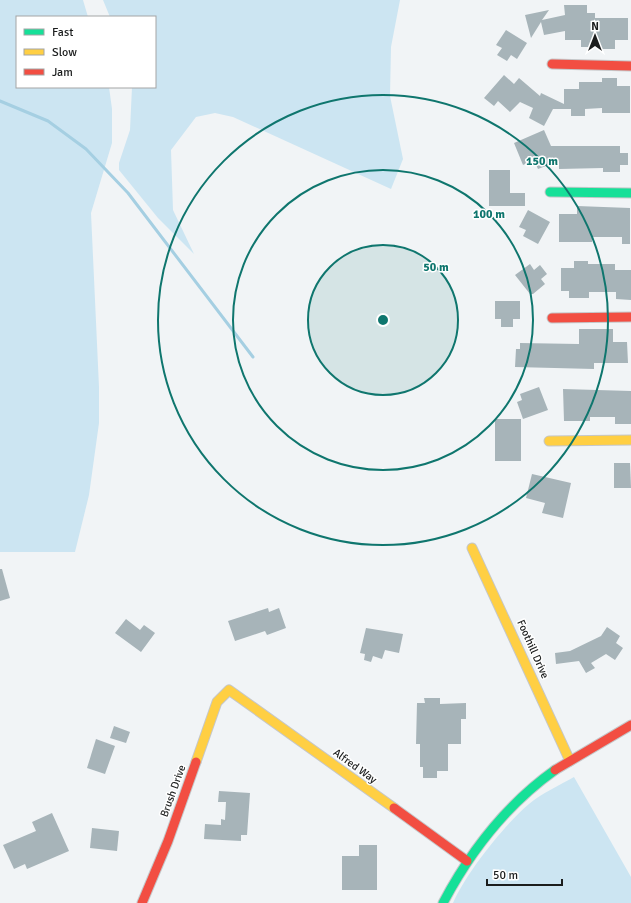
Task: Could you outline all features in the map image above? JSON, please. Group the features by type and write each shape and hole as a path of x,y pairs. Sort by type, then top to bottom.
{"street":[{"path":"552,64 631,66"},
{"path":"550,192 631,193"},
{"path":"552,318 631,317"},
{"path":"549,441 631,440"},
{"name":"Foothill Drive","path":"472,548 570,761"},
{"name":"Alfred Way","path":"229,690 467,861"},
{"name":"Brush Drive","path":"142,903 168,841 217,702 229,690"},
{"path":"443,903 467,861 484,836 531,788 570,761 631,725"}],"shaded area":[{"path":"0,0 83,0 88,16 16,16 16,88 109,88 112,109 112,143 91,213 99,387 99,423 89,495 75,552 0,552"},
{"path":"103,0 400,0 391,47 390,96 403,159 391,189 233,117 215,113 196,117 171,150 173,210 194,254 158,218 119,170 119,163 130,130 132,88 156,88 156,16 110,16"},
{"path":"574,777 631,877 631,903 453,903 476,864 508,824 534,800"}],"building":[{"path":"564,5 587,5 587,13 595,13 595,18 628,18 628,40 615,40 615,49 581,47 581,40 565,40 565,31 544,35 541,22 531,38 525,15 549,10 542,20 565,15"},
{"path":"506,30 527,43 517,59 511,55 507,61 497,55 502,48 496,45"},
{"path":"504,75 514,84 519,78 540,96 541,93 564,104 564,89 579,89 579,82 602,82 602,78 617,78 617,86 630,86 630,113 602,113 602,108 585,109 585,116 571,116 571,109 553,109 544,126 529,118 533,108 520,102 510,112 498,101 494,106 484,98"},
{"path":"544,130 551,146 620,146 620,153 628,153 628,165 620,165 620,172 603,172 603,168 559,169 559,161 538,169 534,160 523,165 514,143"},
{"path":"489,170 510,170 510,193 525,193 525,206 489,206"},
{"path":"577,206 630,208 630,244 622,244 622,237 592,237 592,242 559,242 559,214 577,214"},
{"path":"528,210 550,222 538,244 523,236 526,230 519,227"},
{"path":"574,261 588,261 588,264 615,264 615,270 631,270 631,300 616,299 616,292 589,292 589,298 569,298 569,291 561,291 561,268 574,268"},
{"path":"530,264 534,270 540,265 547,274 541,279 545,284 533,294 530,294 515,275"},
{"path":"495,301 520,301 520,319 513,319 513,327 501,327 501,319 495,319"},
{"path":"579,329 613,329 613,342 627,342 628,363 594,363 594,369 515,367 516,349 520,349 520,343 579,344"},
{"path":"539,387 548,410 523,419 517,402 522,400 520,394"},
{"path":"563,389 631,391 631,424 615,424 615,417 590,417 590,421 564,421"},
{"path":"495,419 521,419 521,461 495,461"},
{"path":"614,463 630,463 631,488 614,488"},
{"path":"532,474 571,483 563,518 542,513 545,503 526,498"},
{"path":"0,569 2,569 10,598 0,601"},
{"path":"268,608 269,612 279,608 286,628 267,635 265,631 235,641 228,621"},
{"path":"126,619 140,630 144,625 155,633 141,652 115,633"},
{"path":"607,627 620,636 616,643 623,648 615,660 606,654 591,663 595,668 586,673 579,661 556,664 555,653 570,651 601,636"},
{"path":"366,628 403,634 399,653 385,650 382,659 373,656 371,662 364,660 365,654 360,653"},
{"path":"424,698 440,698 440,704 466,703 466,719 461,719 461,744 448,744 448,771 437,771 437,778 423,778 423,767 420,767 420,744 416,744 417,703 425,703"},
{"path":"114,726 130,732 126,743 110,738"},
{"path":"96,739 115,746 105,774 87,768"},
{"path":"219,791 250,793 247,835 241,835 241,841 204,839 205,824 221,825 221,819 225,820 226,802 218,802"},
{"path":"52,813 69,851 27,869 25,864 14,869 3,845 36,831 32,822"},
{"path":"92,828 119,831 117,851 90,848"},
{"path":"359,845 377,845 377,890 342,890 342,856 359,856"}],"waterway":[{"path":"0,101 48,121 86,149 128,193 253,357"}],"traffic: fast":[{"path":"550,192 631,193"},
{"path":"443,903 465,865 505,813 555,770"}],"traffic: slow":[{"path":"549,441 631,440"},
{"path":"472,548 570,761"},
{"path":"196,762 217,702 229,690 394,808"}],"traffic: jam":[{"path":"552,64 631,66"},
{"path":"552,318 631,317"},
{"path":"555,770 631,725"},
{"path":"142,903 168,841 196,762"},
{"path":"394,808 467,861"}]}
